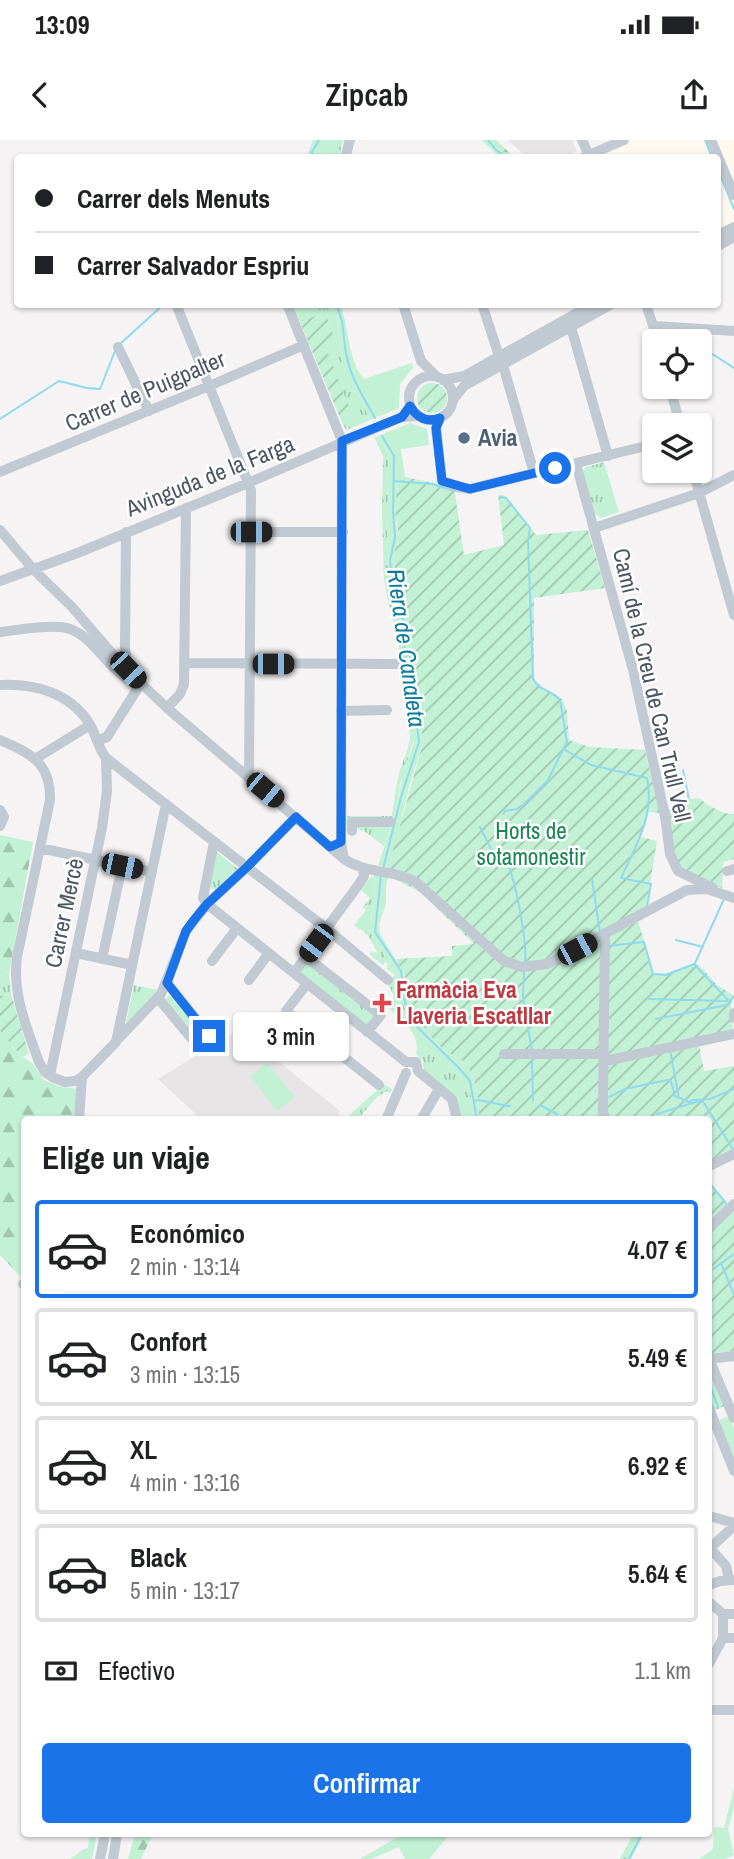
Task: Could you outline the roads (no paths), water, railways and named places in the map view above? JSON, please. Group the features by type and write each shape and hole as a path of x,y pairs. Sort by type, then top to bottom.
{"street":[{"path":"594,154 624,140"},
{"path":"721,164 734,195"},
{"path":"178,308 251,489 249,777"},
{"path":"289,308 342,441 341,842 344,859"},
{"path":"402,417 410,406 410,393 417,382 421,361 404,308"},
{"path":"483,308 534,474"},
{"path":"435,422 448,413 453,400 464,386 586,308"},
{"path":"417,382 429,376 464,376 571,327 605,308"},
{"path":"648,308 655,329"},
{"path":"654,326 734,331"},
{"path":"571,327 608,456"},
{"name":"Carrer de Puigpalter","path":"0,472 304,345"},
{"path":"118,347 149,411"},
{"path":"421,361 451,389 453,400"},
{"path":"410,406 418,416 435,422"},
{"name":"Avinguda de la Farga","path":"0,581 248,483 402,417 418,416"},
{"path":"435,422 442,481 470,489 642,447"},
{"name":"Camí de la Creu de Can Trull Vell","path":"576,464 633,670 665,816 670,853 678,871 734,898"},
{"path":"594,528 699,493 734,475"},
{"path":"696,483 731,592 734,615"},
{"path":"167,708 183,689 186,508"},
{"path":"0,530 33,569 167,708 344,859 363,869 405,876 420,885 496,956 517,966 547,964 682,892 701,889 719,892"},
{"path":"126,532 125,648 128,670"},
{"path":"251,532 343,532"},
{"path":"0,632 61,627 72,630 128,681 141,683"},
{"path":"111,652 117,654 125,648"},
{"path":"185,663 403,664"},
{"path":"97,741 107,737 141,683"},
{"path":"0,685 29,685 58,696 78,709 90,725 106,758 327,929 388,980"},
{"path":"341,711 387,710"},
{"path":"35,759 90,725"},
{"path":"0,740 35,759 48,774 50,788 15,979 18,1000 39,1062 50,1075 70,1082 82,1077 158,998 167,983 186,931 197,916 296,817"},
{"name":"Carrer Mercè","path":"50,1075 106,807 106,758"},
{"path":"116,1042 166,804"},
{"path":"0,810 4,817 0,826"},
{"path":"352,831 352,822 391,822"},
{"path":"197,916 214,842"},
{"path":"330,847 341,842"},
{"path":"40,848 152,872"},
{"path":"102,959 122,866"},
{"path":"294,973 359,884 364,876 363,869"},
{"path":"204,886 218,893"},
{"path":"204,886 203,898 207,904 406,1062 416,1062 418,1071 454,1103 456,1116"},
{"path":"212,961 237,928"},
{"path":"605,933 605,1116"},
{"path":"76,953 132,965"},
{"path":"249,979 269,953"},
{"path":"306,957 381,1016 368,1032"},
{"path":"158,998 195,1044 208,1037 167,983"},
{"path":"307,984 286,1011 379,1085"},
{"path":"322,1040 343,1013"},
{"path":"503,1054 605,1057 734,1034"},
{"path":"406,1062 403,1067 406,1073 413,1075 418,1071"},
{"path":"388,1116 406,1073"},
{"path":"79,1116 82,1077"},
{"path":"423,1116 439,1089"},
{"path":"712,1165 734,1154"},
{"path":"712,1225 734,1204"},
{"path":"712,1359 734,1356"},
{"path":"712,1366 733,1412 712,1415"},
{"path":"712,1420 734,1471"},
{"path":"712,1517 734,1524 712,1546"},
{"path":"712,1552 726,1566 731,1580 712,1585"},
{"path":"712,1604 728,1614 728,1638 712,1660"},
{"path":"712,1710 734,1710"},
{"path":"100,1859 104,1837"},
{"path":"113,1859 117,1837"}],"waterway":[{"name":"Riera de Canaleta","path":"312,154 319,140"},
{"path":"488,140 502,154"},
{"path":"705,140 710,154"},
{"path":"721,177 734,209"},
{"path":"120,344 160,308"},
{"name":"Riera de Canaleta","path":"337,308 349,366 375,418"},
{"path":"0,419 59,381 100,389 115,351"},
{"path":"712,354 734,368"},
{"name":"Riera de Canaleta","path":"382,436 394,456 395,537 390,561 395,605 407,627 404,651 412,679 419,742 401,797 383,869"},
{"path":"394,481 432,484 455,491"},
{"path":"501,497 506,498 530,528 528,541 533,679 560,700 567,742 548,780 524,804 503,814"},
{"path":"565,750 591,765 647,778 649,791 643,830 621,878 651,884 647,906"},
{"path":"669,811 689,800 683,770"},
{"path":"480,827 492,851 501,851 511,873 522,923 525,963"},
{"name":"Riera de Canaleta","path":"381,875 375,932 401,971 405,1002 416,1026 470,1081 476,1116"},
{"path":"592,879 600,933"},
{"path":"695,963 724,899"},
{"path":"676,940 703,947"},
{"path":"608,946 644,942 653,974 666,975 694,964 729,1001"},
{"path":"524,972 523,997 532,1051"},
{"path":"656,1019 727,1005 734,996"},
{"path":"649,999 728,1001"},
{"path":"670,1050 679,1098"},
{"path":"532,1057 533,1101"},
{"path":"609,1097 625,1089 667,1080 671,1082 675,1096 689,1102 710,1099 734,1089"},
{"path":"474,1100 510,1106"},
{"path":"657,1114 702,1100 734,1151"},
{"path":"540,1105 557,1114"},
{"path":"712,1187 726,1203"},
{"path":"712,1270 734,1254"},
{"path":"721,1263 734,1295"},
{"path":"712,1391 718,1406"},
{"path":"629,1859 640,1837"}],"place":[{"name":"Avia","path":"464,438"},
{"name":"Farmàcia Eva Llaveria Escatllar","path":"382,1003"}],"park label":[{"name":"Horts de sotamonestir","path":"531,844"}]}
